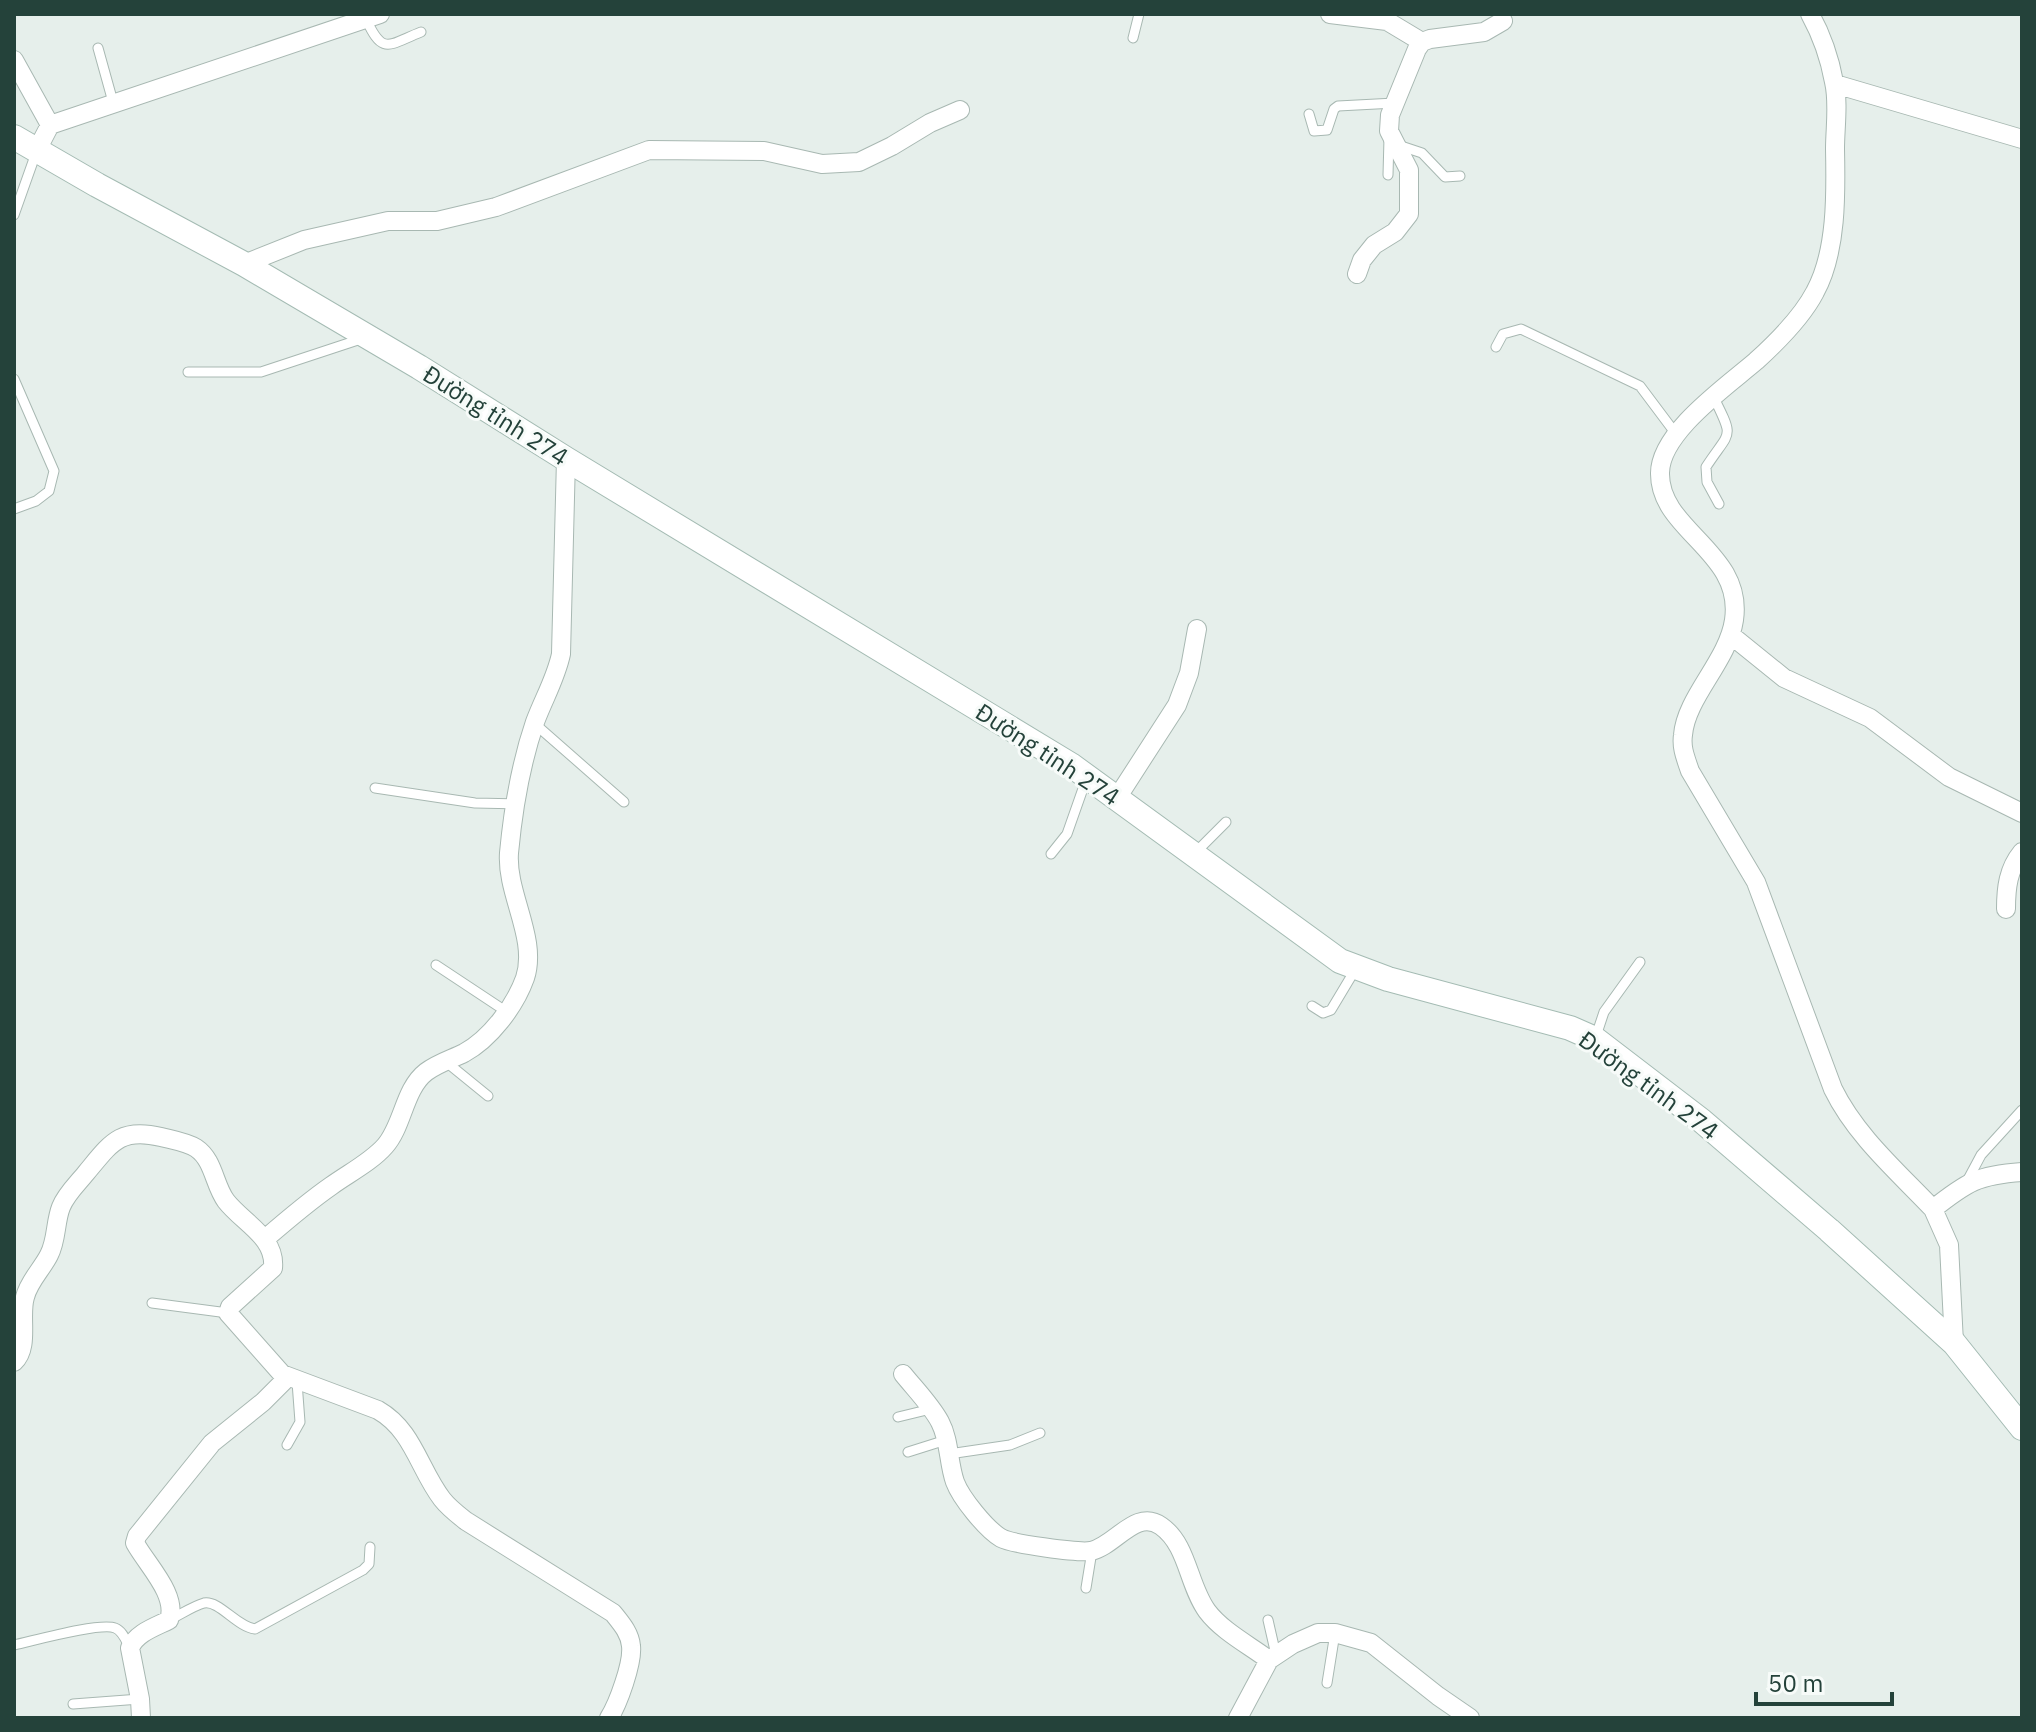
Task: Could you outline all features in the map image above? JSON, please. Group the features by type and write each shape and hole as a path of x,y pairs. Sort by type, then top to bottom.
{"main road":[{"name":"Đường tỉnh 274","path":"14,137 244,264 367,337 1087,777 1340,961 1388,979 1570,1028 1595,1039 1713,1131 1954,1343 2022,1428"}],"street":[{"path":"1330,14 1387,21 1422,42"},
{"path":"1810,14 1835,84 1835,202 1824,274 1802,312 1759,358 1676,434 1664,452 1660,474 1665,495 1676,515 1719,564 1732,584 1736,605 1732,636 1688,716 1683,734 1687,761 1756,882 1843,1109 1933,1209 1949,1245 1954,1343"},
{"path":"37,150 50,125 373,16"},
{"path":"1357,274 1362,260 1374,245 1395,232 1409,214 1409,170 1392,137 1390,115 1417,49 1422,42 1430,39 1484,32 1503,21"},
{"path":"14,60 50,125"},
{"path":"1835,84 2022,139"},
{"path":"244,264 318,236 388,221 437,221 496,207 649,150 764,151 822,164 859,162 960,110"},
{"path":"265,1239 314,1198 383,1149 424,1073 476,1044 507,1012 520,992 526,974 527,950 509,872 509,855 516,804 535,724 557,673 561,654 566,459"},
{"path":"1117,798 1177,705 1189,673 1197,629"},
{"path":"1732,636 1784,678 1870,718 1949,777 2022,813"},
{"path":"2006,909 2010,876 2014,862 2022,852"},
{"path":"14,1362 22,1349 23,1301 27,1288 54,1243 60,1209 66,1197 106,1149 129,1133 142,1133 186,1143 198,1150 208,1161 221,1194 265,1239 274,1259 273,1268 230,1307 228,1313 269,1363 292,1379 392,1418 403,1430 450,1509 613,1613 626,1630 632,1647 630,1665 609,1718"},
{"path":"1933,1209 1966,1183 1993,1174 2022,1172"},
{"path":"903,1374 940,1422 955,1482 966,1501 1002,1539 1092,1551 1135,1524 1148,1520 1160,1525 1179,1549 1199,1598 1209,1613 1273,1657"},
{"path":"140,1708 130,1648 142,1634 169,1620 172,1611 168,1595 135,1543 137,1536 212,1443 292,1379"},
{"path":"1238,1718 1273,1657 1318,1633 1335,1633 1371,1643 1470,1718"}],"lane":[{"path":"1133,38 1139,14"},
{"path":"373,16 376,41 382,44 394,43 421,32"},
{"path":"98,48 113,102"},
{"path":"1309,114 1314,131 1321,132 1331,124 1331,115 1338,106 1395,103"},
{"path":"1388,175 1392,137 1422,153 1445,177 1460,176"},
{"path":"14,215 37,150"},
{"path":"1496,347 1503,334 1521,329 1640,386 1676,434"},
{"path":"188,372 261,372 297,363 367,337"},
{"path":"14,379 54,471 49,491 36,501 14,509"},
{"path":"1714,398 1729,429 1727,440 1706,467 1707,482 1719,504"},
{"path":"535,724 624,802"},
{"path":"1051,854 1067,834 1087,777"},
{"path":"375,788 475,803 516,804"},
{"path":"1195,853 1226,822"},
{"path":"1595,1039 1604,1012 1640,962"},
{"path":"436,965 507,1012"},
{"path":"1312,1006 1323,1013 1331,1010 1357,967"},
{"path":"445,1061 488,1096"},
{"path":"1966,1183 1981,1155 2022,1110"},
{"path":"152,1303 228,1313"},
{"path":"287,1445 300,1422 292,1379"},
{"path":"898,1417 931,1409"},
{"path":"908,1452 1010,1445 1040,1433"},
{"path":"169,1620 206,1603 213,1603 245,1628 255,1629 363,1570 369,1564 370,1547"},
{"path":"1086,1588 1092,1551"},
{"path":"1268,1620 1273,1657"},
{"path":"14,1645 93,1628 113,1627 121,1632 130,1648"},
{"path":"1327,1683 1335,1633"},
{"path":"73,1704 140,1708"}]}
